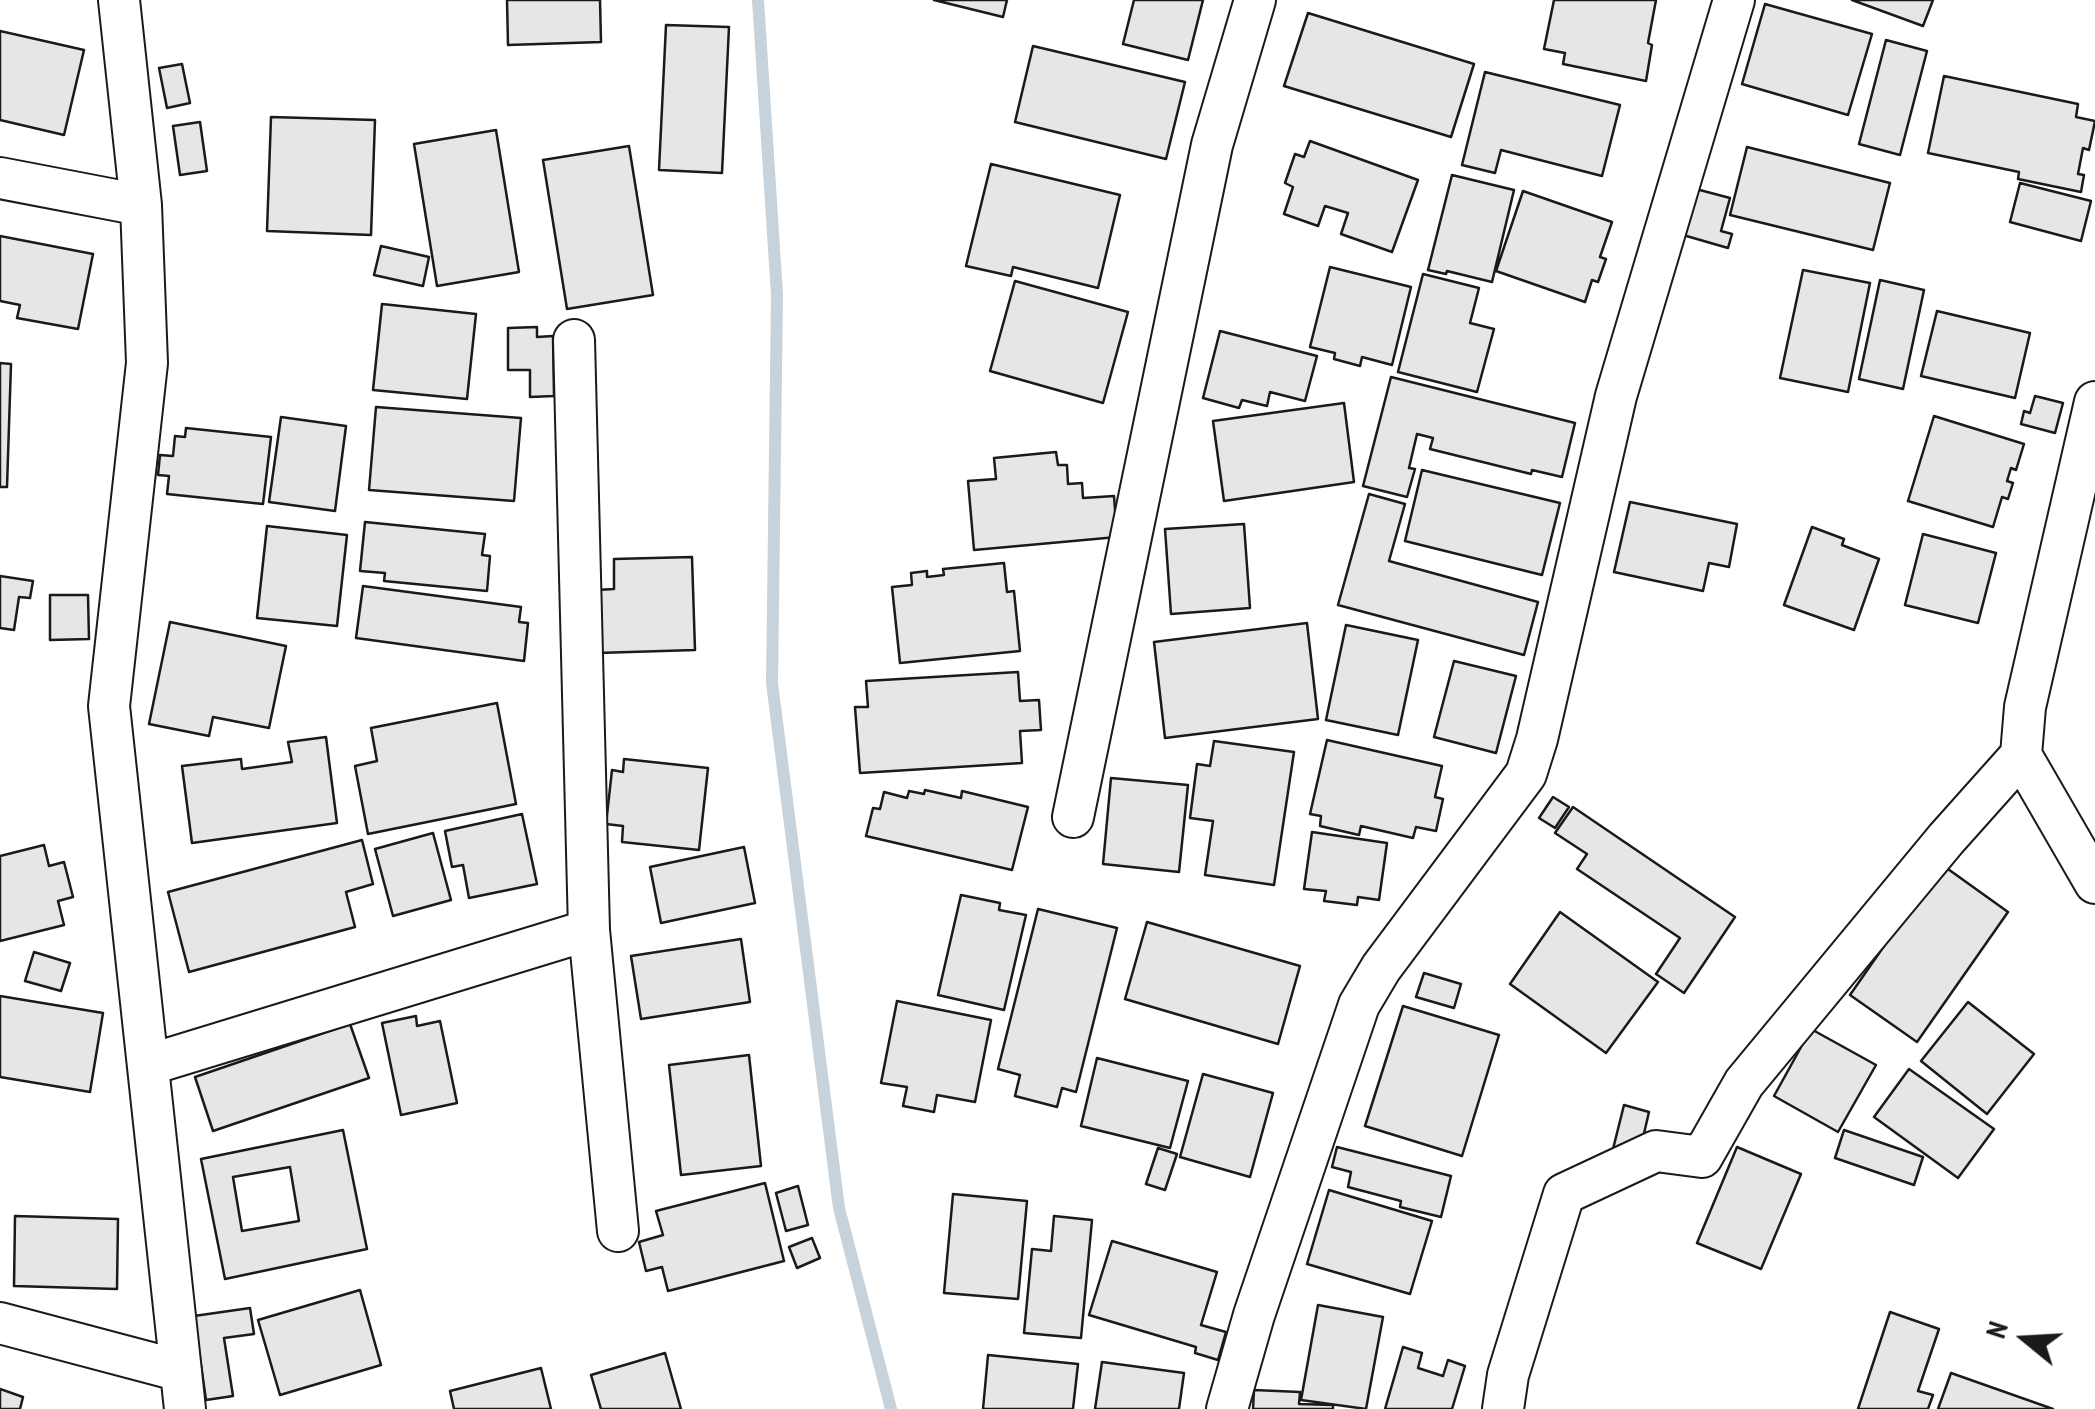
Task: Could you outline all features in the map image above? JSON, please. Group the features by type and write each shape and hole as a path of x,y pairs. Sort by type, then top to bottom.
{"street":[{"path":"0,1323 183,1390 109,706 146,363 141,206 119,0"},
{"path":"1073,817 1212,145 1255,0"},
{"path":"1227,1409 1254,1316 1358,1005 1381,968 1526,774 1538,738 1616,396 1734,0"},
{"path":"0,178 141,206"},
{"path":"574,340 589,930 618,1231"},
{"path":"1503,1409 1508,1374 1564,1194 1656,1151 1702,1157 1744,1083 1946,839 2021,755 2026,707 2095,402"},
{"path":"2021,755 2095,883"},
{"path":"148,1065 589,930"}],"building":[{"path":"507,0 600,0 601,42 508,45"},
{"path":"934,0 1007,0 1003,17"},
{"path":"1134,0 1203,0 1188,60 1123,44"},
{"path":"1554,0 1656,0 1646,81 1563,64 1565,53 1544,49"},
{"path":"1852,0 1933,0 1923,26"},
{"path":"1765,4 1872,34 1848,115 1742,84"},
{"path":"1308,13 1474,64 1451,137 1284,86"},
{"path":"666,25 729,27 722,173 659,170"},
{"path":"0,31 84,50 64,135 0,120"},
{"path":"1886,40 1927,51 1900,155 1859,144"},
{"path":"1033,46 1185,82 1166,159 1015,122"},
{"path":"182,64 190,103 167,108 159,68"},
{"path":"1485,72 1620,105 1602,176 1501,150 1495,173 1462,165"},
{"path":"1944,76 2078,104 2076,117 2095,121 2089,150 2083,148 2078,174 2084,175 2081,192 2018,179 2019,172 1928,153"},
{"path":"271,117 375,120 371,235 267,231"},
{"path":"200,122 207,171 180,175 173,126"},
{"path":"496,130 519,272 437,286 414,144"},
{"path":"1310,141 1418,180 1392,252 1341,234 1348,213 1325,206 1318,226 1284,214 1293,187 1285,183 1295,154 1304,157"},
{"path":"629,146 653,295 567,309 543,160"},
{"path":"1747,147 1890,183 1873,250 1730,215"},
{"path":"991,164 1120,195 1098,288 1013,267 1011,276 966,266"},
{"path":"1452,175 1514,190 1492,282 1428,270"},
{"path":"2020,183 2091,201 2081,241 2010,222"},
{"path":"1696,189 1730,198 1721,231 1732,234 1728,248 1683,235"},
{"path":"1523,191 1612,222 1600,257 1606,259 1598,282 1592,280 1585,302 1496,271"},
{"path":"0,236 93,254 78,329 17,318 20,305 0,301"},
{"path":"381,246 429,257 423,286 374,275"},
{"path":"1330,267 1411,287 1392,365 1362,357 1360,366 1334,359 1335,353 1310,347"},
{"path":"1803,270 1870,283 1848,392 1780,378"},
{"path":"1423,274 1479,288 1470,323 1494,329 1477,392 1398,372"},
{"path":"1880,280 1924,290 1903,389 1859,379"},
{"path":"1015,281 1128,312 1103,403 990,371"},
{"path":"382,304 476,314 467,399 373,390"},
{"path":"1937,311 2030,333 2015,398 1921,376"},
{"path":"537,327 537,337 553,336 554,396 530,397 530,370 508,370 508,328"},
{"path":"1220,331 1317,356 1305,401 1270,392 1267,406 1242,400 1239,408 1203,398"},
{"path":"0,363 11,364 7,487 0,487"},
{"path":"1391,377 1575,423 1562,477 1532,470 1531,474 1430,449 1433,438 1417,434 1409,468 1415,469 1407,497 1363,486"},
{"path":"2035,396 2063,403 2055,433 2021,424 2024,411 2030,413"},
{"path":"1344,403 1354,482 1224,501 1213,421"},
{"path":"376,407 521,418 514,501 369,490"},
{"path":"1934,416 2024,444 2016,470 2011,468 2007,481 2013,483 2008,499 2002,497 1993,527 1908,501"},
{"path":"281,417 346,426 335,511 269,502"},
{"path":"186,428 271,437 263,504 167,494 169,476 158,475 160,455 173,456 175,436 185,437"},
{"path":"1056,452 1058,465 1067,465 1068,484 1082,483 1083,498 1114,496 1117,537 974,550 968,481 996,479 994,458"},
{"path":"1422,470 1560,503 1542,575 1405,541"},
{"path":"1369,494 1405,504 1389,561 1538,602 1524,655 1338,605"},
{"path":"1630,502 1737,524 1729,567 1709,563 1703,591 1614,572"},
{"path":"365,522 485,534 482,555 490,556 487,591 384,581 385,573 360,571"},
{"path":"1244,524 1250,608 1171,614 1165,529"},
{"path":"267,526 347,535 337,626 257,618"},
{"path":"1812,527 1844,539 1842,545 1879,559 1854,630 1784,605"},
{"path":"1923,534 1996,553 1978,623 1905,605"},
{"path":"692,557 695,650 597,653 596,590 614,589 614,559"},
{"path":"1004,563 1007,592 1014,591 1020,651 900,663 892,587 912,585 911,573 927,571 927,577 944,575 943,569"},
{"path":"0,576 33,581 30,598 19,597 14,630 0,628"},
{"path":"363,586 521,607 519,622 528,623 524,661 356,638"},
{"path":"50,595 88,595 89,639 50,640"},
{"path":"170,622 286,646 269,728 213,717 209,736 149,724"},
{"path":"1307,623 1318,719 1165,738 1154,642"},
{"path":"1346,625 1418,640 1398,735 1326,720"},
{"path":"1454,661 1516,676 1496,753 1434,737"},
{"path":"1018,672 1020,701 1039,700 1041,730 1020,731 1022,763 860,773 855,707 868,707 866,681"},
{"path":"497,703 516,804 368,834 355,766 377,761 371,728"},
{"path":"326,737 337,823 192,843 182,766 241,759 242,769 292,762 288,742"},
{"path":"1327,740 1442,766 1435,797 1443,799 1436,831 1416,827 1413,838 1361,826 1359,835 1320,826 1321,816 1310,814"},
{"path":"1214,741 1294,752 1274,885 1205,875 1213,821 1190,818 1197,764 1210,766"},
{"path":"624,759 708,768 699,850 622,842 623,826 606,824 612,770 623,772"},
{"path":"1111,778 1188,785 1179,872 1103,864"},
{"path":"925,790 961,798 962,791 1028,807 1012,870 866,836 873,808 880,809 884,792 907,798 909,791 924,794"},
{"path":"1553,797 1569,807 1555,828 1539,818"},
{"path":"1573,807 1735,917 1684,993 1656,974 1680,938 1577,869 1587,854 1555,833"},
{"path":"522,814 537,884 469,898 463,865 452,867 445,831"},
{"path":"1312,832 1387,843 1379,900 1358,897 1357,905 1324,901 1326,891 1304,889"},
{"path":"433,833 451,900 393,916 375,849"},
{"path":"362,840 373,884 346,892 355,927 189,972 168,892"},
{"path":"44,845 49,866 64,862 73,897 58,901 64,925 0,941 0,856"},
{"path":"744,847 755,903 661,923 650,867"},
{"path":"1941,864 2008,912 1917,1042 1850,995"},
{"path":"961,895 1000,903 999,910 1026,915 1004,1010 938,995"},
{"path":"1038,909 1117,928 1076,1092 1062,1088 1057,1107 1015,1096 1020,1075 998,1069"},
{"path":"1560,912 1658,982 1606,1053 1510,984"},
{"path":"1147,922 1300,966 1278,1044 1125,999"},
{"path":"741,939 750,1002 641,1019 631,956"},
{"path":"34,952 70,963 61,991 25,981"},
{"path":"1424,973 1461,984 1454,1008 1416,997"},
{"path":"0,996 103,1013 90,1092 0,1077"},
{"path":"897,1001 991,1020 975,1102 937,1095 934,1112 903,1106 907,1087 881,1083"},
{"path":"1968,1002 2034,1054 1987,1114 1921,1061"},
{"path":"1403,1006 1499,1035 1462,1156 1365,1126"},
{"path":"416,1016 417,1026 440,1021 457,1103 401,1115 382,1023"},
{"path":"350,1024 369,1078 213,1131 195,1077"},
{"path":"1811,1029 1876,1065 1838,1132 1774,1096"},
{"path":"749,1055 761,1166 681,1175 669,1065"},
{"path":"1097,1058 1188,1081 1170,1148 1081,1126"},
{"path":"1909,1069 1994,1129 1958,1178 1874,1117"},
{"path":"1203,1074 1273,1093 1250,1177 1180,1157"},
{"path":"1624,1105 1649,1112 1639,1155 1613,1149"},
{"path":"343,1130 367,1249 225,1279 201,1159","holes":["290,1167 299,1221 242,1231 233,1177"]},
{"path":"1844,1130 1923,1157 1914,1185 1835,1158"},
{"path":"1337,1147 1451,1176 1441,1217 1400,1207 1401,1201 1348,1187 1351,1172 1332,1167"},
{"path":"1737,1147 1801,1174 1761,1269 1697,1243"},
{"path":"1158,1148 1177,1154 1165,1190 1146,1184"},
{"path":"765,1183 784,1261 668,1291 662,1267 646,1271 639,1242 663,1235 656,1211"},
{"path":"798,1186 808,1225 786,1231 776,1193"},
{"path":"1329,1190 1432,1221 1410,1294 1307,1264"},
{"path":"953,1194 1027,1201 1018,1299 944,1293"},
{"path":"15,1216 118,1219 117,1289 14,1286"},
{"path":"1054,1216 1092,1220 1081,1338 1024,1333 1032,1249 1051,1251"},
{"path":"812,1238 820,1258 797,1268 789,1247"},
{"path":"1112,1241 1217,1272 1201,1325 1226,1332 1218,1360 1195,1353 1196,1347 1089,1315"},
{"path":"360,1290 381,1365 280,1395 258,1320"},
{"path":"1318,1305 1383,1317 1366,1409 1301,1400"},
{"path":"250,1308 254,1334 224,1338 233,1396 206,1400 194,1316"},
{"path":"1890,1312 1939,1329 1918,1391 1933,1395 1928,1409 1858,1409"},
{"path":"1403,1347 1422,1353 1418,1368 1443,1376 1448,1360 1465,1366 1452,1409 1385,1409"},
{"path":"665,1353 681,1409 601,1409 591,1375"},
{"path":"988,1355 1078,1364 1073,1409 983,1409"},
{"path":"1102,1362 1184,1373 1179,1409 1095,1409"},
{"path":"541,1368 551,1409 454,1409 450,1391"},
{"path":"1951,1373 2053,1409 1938,1409"},
{"path":"0,1389 23,1397 20,1409 0,1409"},
{"path":"1254,1390 1300,1392 1299,1404 1333,1405 1333,1409 1253,1409"}],"waterway":[{"path":"758,0 777,295 772,683 839,1208 891,1409"}]}
